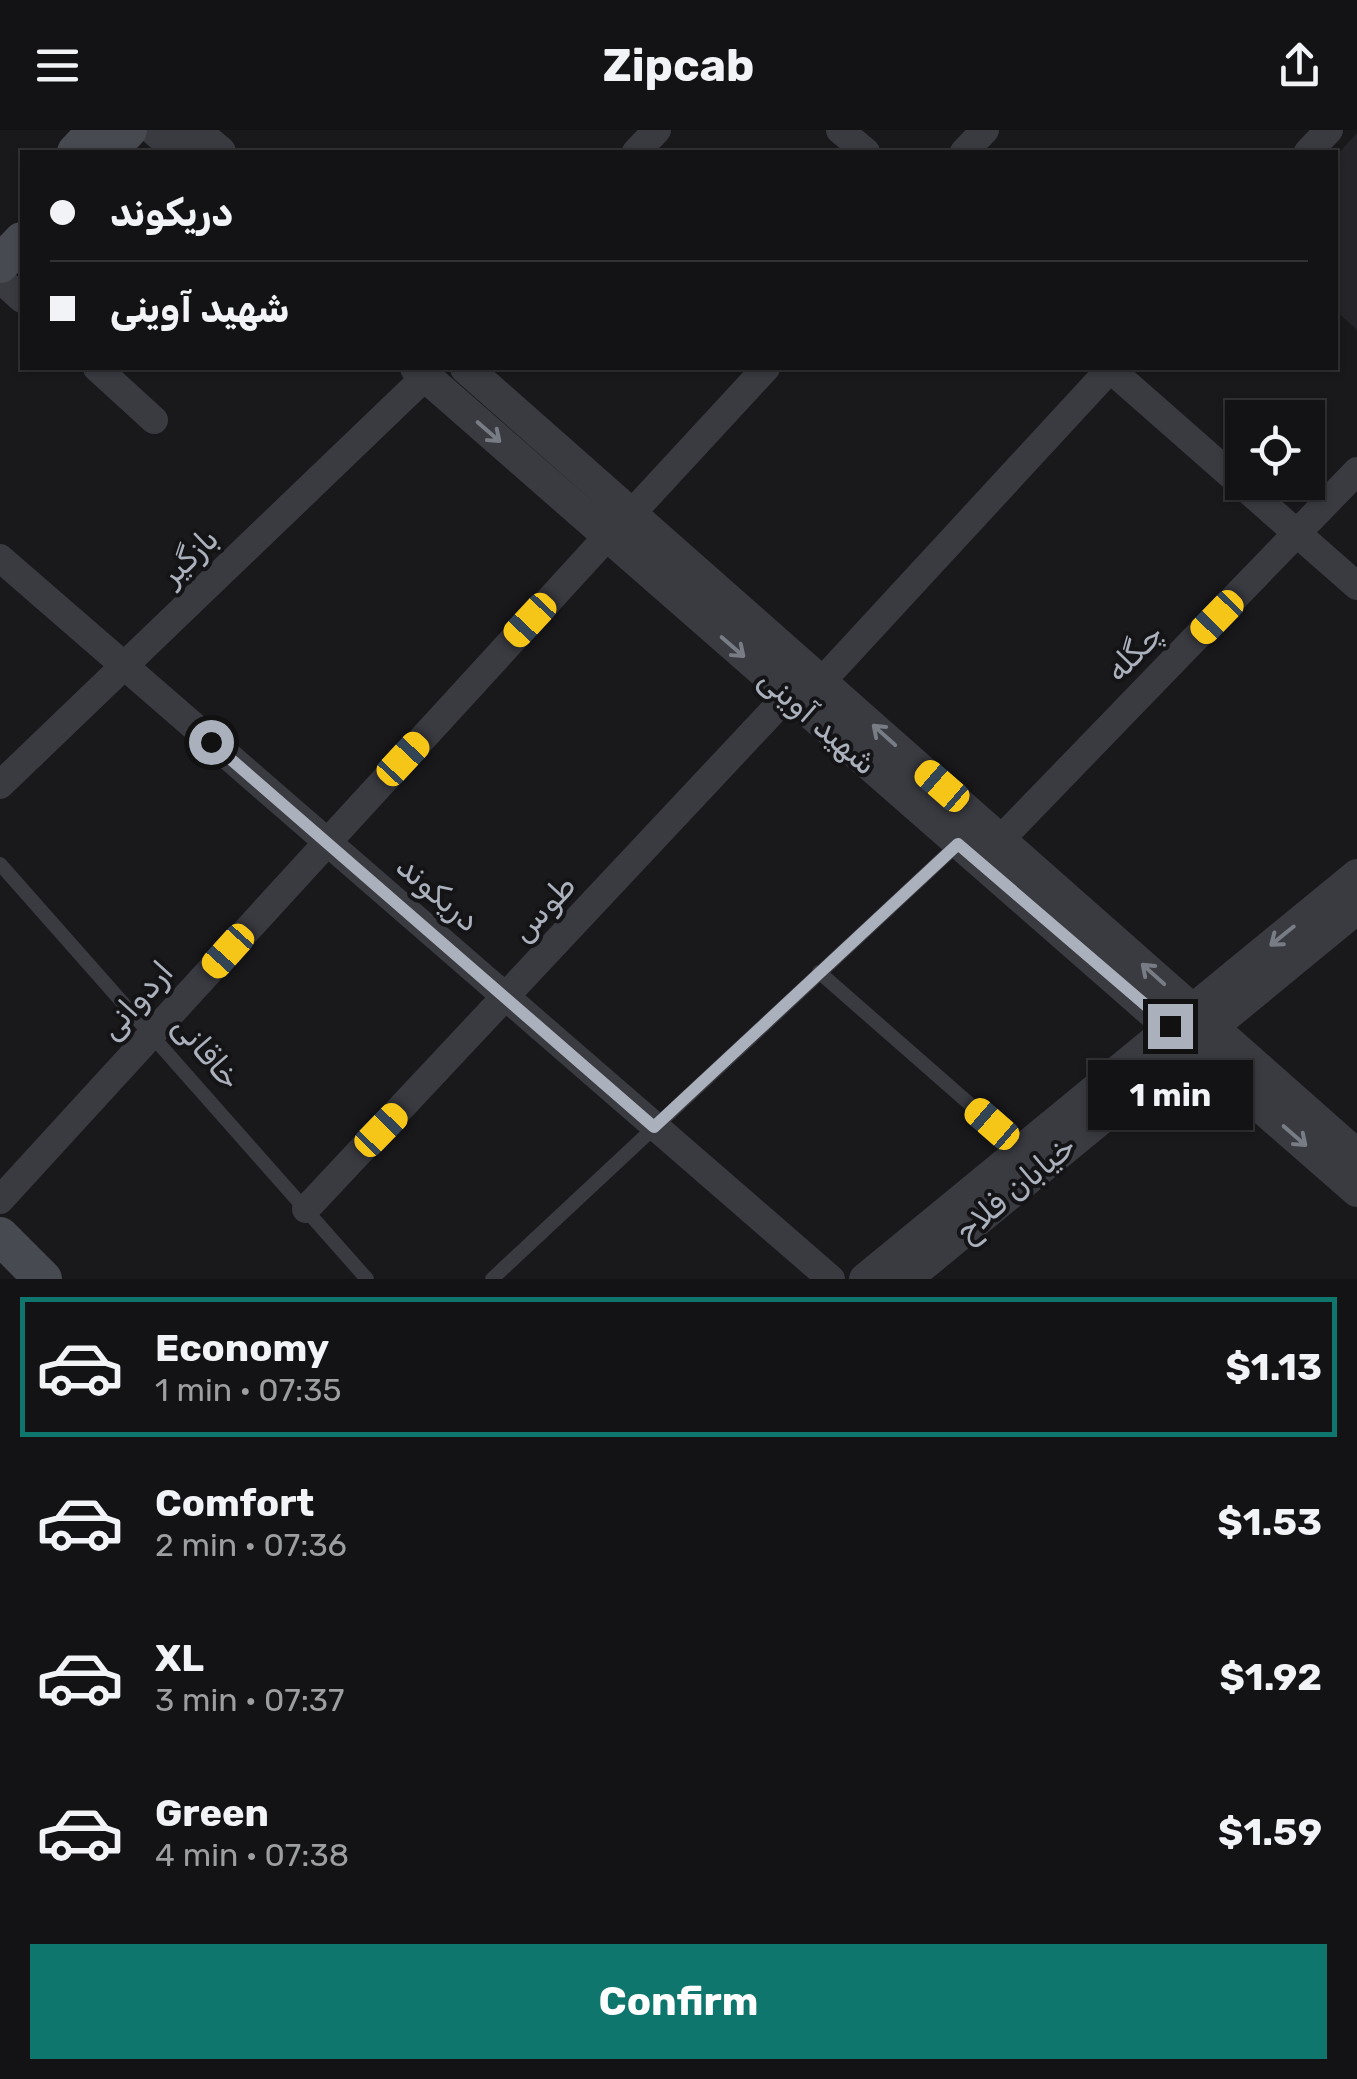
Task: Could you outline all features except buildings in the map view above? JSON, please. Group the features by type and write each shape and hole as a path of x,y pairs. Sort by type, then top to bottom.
{"main road":[{"path":"78,150 97,130"},
{"path":"109,150 128,130"},
{"path":"0,232 20,210"},
{"path":"0,264 20,243"},
{"path":"0,1236 43,1279"},
{"path":"0,1268 12,1279"}],"street":[{"path":"155,130 178,150"},
{"path":"194,130 218,150"},
{"path":"638,150 657,130"},
{"path":"840,130 864,150"},
{"path":"966,150 985,130"},
{"path":"1310,150 1329,130"},
{"path":"0,279 20,297"},
{"path":"99,370 154,420"},
{"name":"شهید آوینی","path":"468,370 1001,839 1357,1191"},
{"path":"632,512 764,370"},
{"path":"823,680 1108,370"},
{"path":"1112,370 1357,586"},
{"name":"شهید آوینی","path":"421,372 958,844 1357,1155"},
{"name":"بازگیر","path":"0,785 421,372"},
{"name":"چگله","path":"1001,839 1357,471"},
{"name":"اردوانی","path":"0,1200 607,536"},
{"name":"دریکوند","path":"0,558 830,1279"},
{"name":"طوس","path":"306,1209 788,696"},
{"name":"خیابان فلاح","path":"906,1279 1357,875"},
{"name":"خیابان فلاح","path":"864,1279 1021,1149 1357,908"}],"lane":[{"path":"492,1279 958,844"},
{"name":"خاقانی","path":"0,864 154,1032 368,1279"},
{"path":"819,972 1021,1149"}],"shaded area":[{"path":"1357,133 1357,330 1338,313 1338,154"}],"route":[{"path":"211,742 654,1127 958,844 1170,1026"}]}
